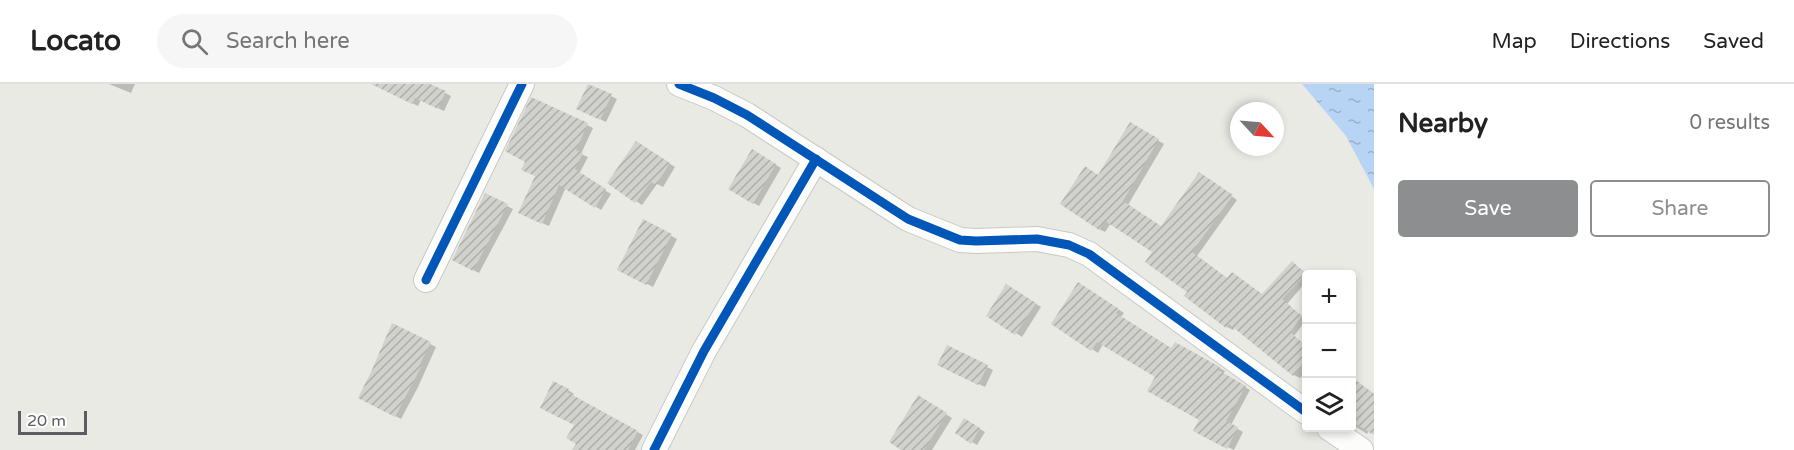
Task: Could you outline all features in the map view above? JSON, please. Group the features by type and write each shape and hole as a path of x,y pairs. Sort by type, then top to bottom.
{"street":[{"path":"426,280 522,84"},
{"path":"679,84 717,91 747,116 908,219 960,240 1037,239 1069,245 1089,254 1302,409"},
{"path":"654,450 704,351 816,159"},
{"path":"1335,432 1360,450"}],"water":[{"path":"1302,84 1374,84 1374,189 1346,136"}],"building":[{"path":"371,84 430,84 446,91 438,109 415,98 412,104"},
{"path":"588,84 612,94 600,120 576,109"},
{"path":"531,97 588,123 576,150 583,153 575,169 606,189 595,208 559,185 542,224 518,213 535,176 521,170 525,162 505,151"},
{"path":"1130,122 1159,139 1123,201 1161,226 1199,172 1233,195 1192,252 1227,278 1232,272 1262,294 1292,261 1302,270 1302,278 1282,299 1302,316 1290,332 1302,342 1302,365 1293,376 1229,324 1226,328 1184,296 1187,292 1145,262 1152,252 1105,221 1099,230 1060,204 1085,166 1098,175"},
{"path":"636,141 670,163 656,185 651,182 635,203 607,183"},
{"path":"752,149 776,164 753,204 728,189"},
{"path":"485,193 508,204 473,271 452,260"},
{"path":"643,219 672,234 646,285 617,270"},
{"path":"1078,282 1119,309 1116,313 1171,348 1175,342 1220,367 1218,370 1246,386 1226,421 1238,427 1227,449 1193,431 1199,420 1147,391 1155,377 1097,342 1091,351 1051,324"},
{"path":"1006,284 1036,303 1015,335 986,316"},
{"path":"392,323 431,342 420,364 422,365 395,417 358,398"},
{"path":"947,345 988,365 978,385 937,365"},
{"path":"1356,380 1374,394 1374,435 1356,424"},
{"path":"553,381 569,389 567,392 638,431 628,450 572,450 576,444 566,438 574,425 540,408"},
{"path":"918,395 947,413 924,450 901,450 889,442"},
{"path":"964,418 980,428 971,444 955,433"}],"cycle path":[{"path":"426,280 522,84"},
{"path":"679,84 747,115 908,219 960,240 1037,239 1069,245 1089,254 1302,409"},
{"path":"654,450 704,351 816,159"}]}
